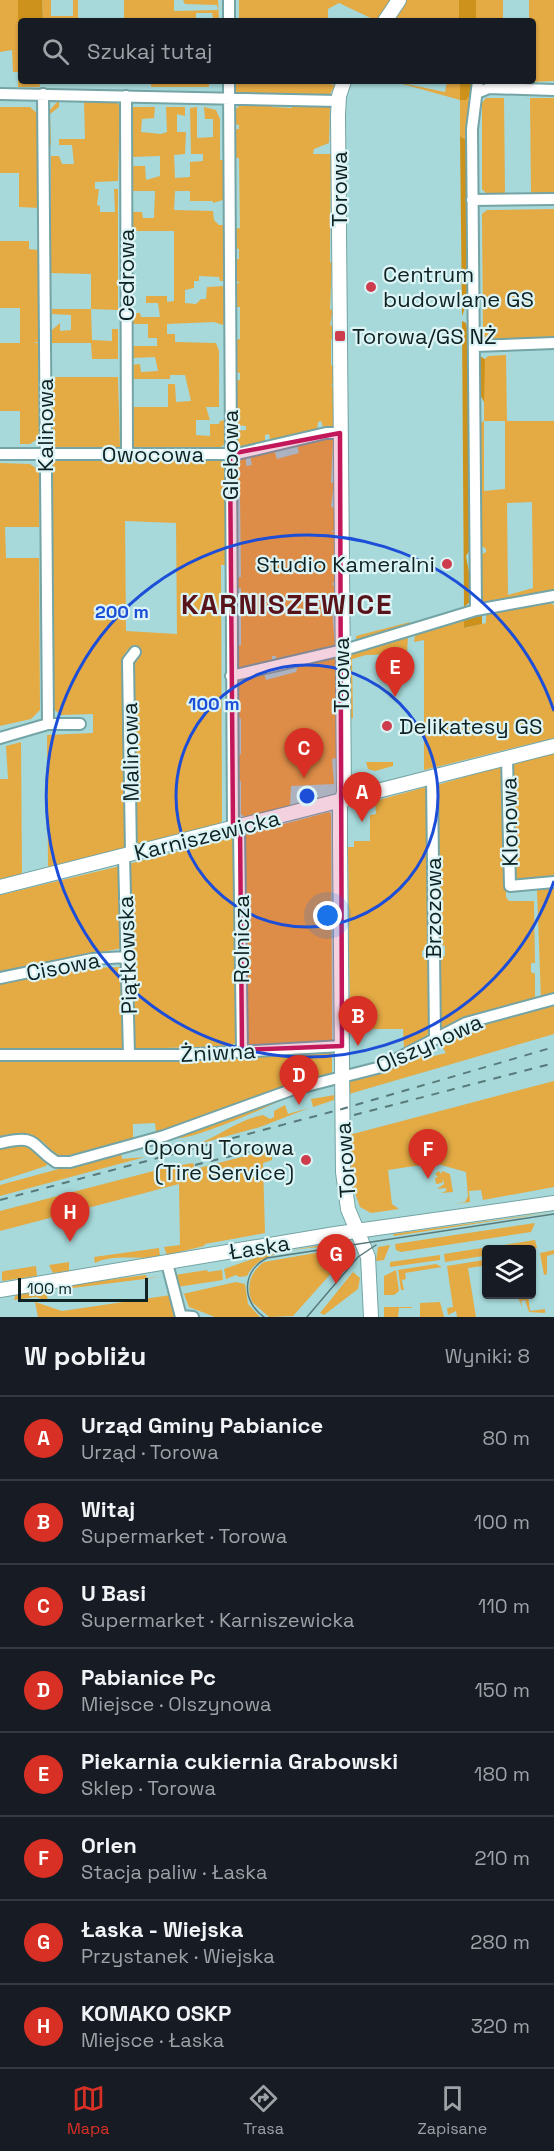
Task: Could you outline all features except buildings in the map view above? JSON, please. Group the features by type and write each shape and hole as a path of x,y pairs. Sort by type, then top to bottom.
{"street":[{"path":"229,0 229,18"},
{"path":"387,18 399,0"},
{"name":"Glebowa","path":"229,84 231,676 236,828"},
{"name":"Torowa","path":"344,84 339,100 343,801 340,826 344,1179 348,1209 359,1231 369,1265 371,1317"},
{"path":"476,610 472,378 475,346 471,319 474,283 472,129 478,84"},
{"path":"477,93 489,87 554,90"},
{"path":"0,94 339,100"},
{"name":"Kalinowa","path":"44,94 48,724"},
{"name":"Cedrowa","path":"126,96 127,454"},
{"path":"472,200 554,199"},
{"path":"475,346 554,343"},
{"name":"Owocowa","path":"0,454 230,454 245,453 326,433 340,433"},
{"path":"231,676 341,650 476,610 554,596"},
{"name":"Malinowa","path":"127,855 128,662 135,652"},
{"path":"0,738 48,724 80,724"},
{"name":"Karniszewicka","path":"0,887 554,746"},
{"name":"Klonowa","path":"507,758 510,886 554,882"},
{"name":"Brzozowa","path":"432,778 435,1038"},
{"name":"Rolnicza","path":"236,828 242,1050"},
{"name":"Piątkowska","path":"127,855 126,957 129,1055"},
{"name":"Cisowa","path":"0,978 92,959 126,957"},
{"name":"Olszynowa","path":"0,1143 14,1140 31,1141 52,1160 65,1164 164,1136 291,1090 381,1067 466,1023 554,999"},
{"name":"Żniwna","path":"0,1055 129,1055 342,1046"},
{"name":"Łaska","path":"0,1290 359,1231 554,1203"},
{"path":"167,1263 181,1316 193,1317"}],"highlighted area":[{"path":"340,433 342,1046 242,1050 240,827 233,829 230,454"}],"shaded area":[{"path":"0,0 18,0 18,72 13,72 12,50 0,52"},
{"path":"18,0 42,0 43,18 18,18"},
{"path":"42,0 51,0 51,16 73,16 73,0 78,0 78,18 43,18"},
{"path":"124,0 174,0 174,11 218,10 217,5 185,4 183,0 218,0 219,18 213,18 212,13 196,13 196,18 124,18"},
{"path":"239,0 391,0 379,18 371,18 339,3 328,9 328,18 239,18"},
{"path":"407,0 459,0 459,18 395,18"},
{"path":"459,0 476,0 476,18 459,18"},
{"path":"476,0 503,0 503,18 476,18"},
{"path":"529,0 554,0 554,81 536,82 536,18 529,18"},
{"path":"18,84 40,84 40,87 18,87"},
{"path":"151,84 209,84 209,87 151,87"},
{"path":"233,84 335,85 329,96 238,95 234,92"},
{"path":"403,84 445,92 446,84 460,84 461,99 472,84 475,84 466,140 460,136 460,100"},
{"path":"460,84 472,84 471,94 466,100 460,100"},
{"path":"486,98 504,98 505,193 487,194 482,189 482,103"},
{"path":"530,98 554,98 554,193 531,193"},
{"path":"59,100 59,107 50,114 51,145 48,146 48,112"},
{"path":"84,101 115,101 120,106 118,181 95,182 95,189 99,189 97,205 100,206 100,212 115,212 114,189 118,189 118,310 91,309 91,274 50,273 51,156 59,156 62,164 74,164 72,145 59,145 59,139 85,139"},
{"path":"270,104 272,107 292,108 292,104 330,106 329,143 314,149 313,154 331,154 330,309 333,310 330,325 333,326 331,365 334,366 334,384 331,385 334,388 334,401 331,402 334,402 334,425 324,430 321,421 318,422 317,431 271,443 269,434 265,435 265,444 241,449 234,442 234,431 246,430 246,426 234,425 234,380 240,380 240,373 234,372 234,340 240,339 240,307 234,307 233,286 240,282 234,281 235,259 239,259 239,249 233,248 233,229 240,228 239,158 233,158 233,129 239,129 239,125 233,124 234,111 240,105"},
{"path":"0,107 30,107 38,114 40,208 19,207 19,173 0,173"},
{"path":"132,107 155,107 154,118 142,119 141,132 161,134 167,132 166,107 185,107 185,116 177,114 177,132 186,132 185,154 174,155 175,178 190,177 190,162 203,161 203,154 191,154 190,108 197,107 197,138 213,137 213,119 205,119 204,107 216,110 220,119 220,160 225,160 223,200 213,203 213,201 190,201 190,191 175,191 174,210 213,211 214,220 219,225 225,225 226,281 220,281 219,277 199,276 199,281 194,281 194,288 185,290 185,303 196,304 201,299 206,299 207,287 225,286 225,322 223,325 214,322 167,324 167,334 175,334 175,342 216,343 219,351 219,407 206,407 210,420 196,420 196,435 210,436 210,424 219,424 220,421 225,420 226,443 217,450 137,450 129,443 132,407 168,407 168,384 175,384 176,402 191,401 185,375 170,375 170,379 132,379 132,365 140,364 141,372 158,371 155,357 132,358 132,346 157,346 157,338 148,338 148,324 132,324 132,313 140,313 141,317 160,317 158,303 146,303 146,296 167,296 167,302 174,301 174,231 132,231 132,212 142,212 143,218 154,218 155,191 133,191 132,166 145,166 146,180 160,176 160,156 132,157"},
{"path":"460,136 466,140 468,150 469,286 468,300 462,316"},
{"path":"554,209 554,339 488,340 483,335 482,214 487,210"},
{"path":"0,241 29,241 29,249 38,250 40,342 33,342 38,343 39,438 30,444 20,444 20,411 0,411 0,343 20,343 20,308 0,308"},
{"path":"52,309 91,309 92,340 112,341 112,329 118,329 118,359 92,359 91,343 52,343 52,330 60,323 60,331 71,330 71,315 52,314"},
{"path":"462,321 466,323 471,352 468,395 471,548 466,556 471,583 471,601 464,607"},
{"path":"478,355 485,359 484,402 477,389"},
{"path":"506,355 507,421 554,421 554,592 484,603 480,600 479,556 486,552 486,549 478,543 477,425 484,421 484,360 488,356","holes":["484,421 505,421 505,489 484,491","532,502 533,588 508,595 507,503"]},
{"path":"51,377 118,377 120,447 58,449 51,444"},
{"path":"329,437 333,440 331,483 334,483 331,506 334,509 334,530 331,532 334,532 334,582 332,584 334,586 334,609 332,610 335,645 287,660 285,653 286,660 276,662 276,656 272,656 272,663 243,670 236,663 235,656 235,646 241,645 241,588 235,588 235,578 241,577 240,489 234,489 236,463 246,457 246,466 252,465 250,456 274,450 277,459 299,453 297,444"},
{"path":"219,458 225,465 227,565 221,565 222,821 218,825 135,845 132,725 126,647 128,847 48,867 47,735 93,733 93,714 61,715 52,708 51,465 58,459","holes":["125,521 176,523 177,634 126,631"]},
{"path":"0,463 30,464 39,470 39,527 5,527 6,558 39,558 40,710 31,719 0,726"},
{"path":"548,602 554,605 554,738 424,770 424,640 414,642 415,635 464,619 465,628 486,623 486,612"},
{"path":"482,614 482,624 464,628 464,619"},
{"path":"410,622 407,629 356,643 356,636"},
{"path":"408,636 407,654 366,655 352,659 353,718 349,719 348,654"},
{"path":"331,657 335,659 336,758 332,759 334,784 291,786 290,806 246,818 241,814 241,781 238,780 238,769 241,768 238,767 238,755 241,754 241,719 235,713 235,695 238,684 246,678 264,673 266,680 296,672 298,665"},
{"path":"21,742 22,874 0,879 0,779 8,779 6,746"},
{"path":"554,751 554,879 514,883 513,765"},
{"path":"366,762 393,762 393,766 375,771 368,769"},
{"path":"502,766 506,808 506,897 509,901 534,901 535,963 531,963 531,972 535,974 535,998 533,1002 481,1013 439,1031 441,1028 437,1024 439,956 445,956 445,946 436,942 437,785"},
{"path":"362,773 365,786 357,788 351,776"},
{"path":"426,787 430,947 422,951 422,957 431,957 432,1025 426,1037 404,1051 403,1029 350,1029 348,847 354,847 354,841 370,841 370,815 376,814 375,801"},
{"path":"329,812 331,814 332,1042 250,1045 246,1042 246,834"},
{"path":"231,838 235,841 236,1042 232,1046 132,1049 128,864"},
{"path":"120,866 122,948 0,973 0,895"},
{"path":"554,885 554,996 541,1000 537,890"},
{"path":"126,967 127,1049 23,1049 0,1057 0,984 76,968"},
{"path":"554,1001 554,1034 349,1094 349,1080 427,1045 430,1057 446,1053 439,1042 467,1026 530,1011 532,1007"},
{"path":"332,1052 332,1075 156,1132 155,1123 133,1124 133,1139 65,1160 39,1139 22,1137 0,1139 0,1061 180,1061"},
{"path":"554,1081 554,1187 483,1200 481,1190 469,1191 470,1202 453,1204 465,1202 468,1196 466,1172 434,1163 388,1170 392,1204 399,1209 371,1213 360,1207 350,1179 349,1135"},
{"path":"291,1095 215,1128 177,1138 177,1136"},
{"path":"335,1095 334,1100 313,1107 311,1099"},
{"path":"285,1105 288,1114 309,1108 260,1127 195,1145 253,1118 263,1115 270,1119 274,1117 274,1111"},
{"path":"24,1142 32,1145 48,1162 46,1166 0,1181 0,1148"},
{"path":"272,1149 272,1160 263,1163 265,1233 205,1244 167,1255 164,1247 180,1245 179,1184 0,1231 0,1211 165,1168 193,1163 195,1169"},
{"path":"121,1152 122,1159 145,1157 0,1196 0,1185"},
{"path":"439,1171 441,1174 442,1171 450,1174 453,1192 441,1193 446,1191 446,1188 437,1189 444,1184 443,1179 442,1183 436,1184 435,1178 438,1177 435,1174"},
{"path":"554,1212 394,1236 393,1234"},
{"path":"535,1223 531,1232 401,1252 396,1250 395,1244"},
{"path":"535,1240 537,1248 536,1245 504,1245"},
{"path":"333,1243 334,1245 299,1249"},
{"path":"390,1245 384,1260 376,1261 378,1247"},
{"path":"350,1247 352,1250 293,1316 269,1317 252,1302 249,1290 250,1280 255,1270 264,1262"},
{"path":"159,1248 160,1256 111,1258 95,1263 94,1257"},
{"path":"482,1248 482,1256 445,1262 444,1254"},
{"path":"296,1249 263,1260 247,1276 236,1275 226,1279 224,1269 264,1255"},
{"path":"554,1250 554,1254 547,1256 547,1274 544,1275 540,1253"},
{"path":"440,1255 440,1260 390,1267 390,1262"},
{"path":"482,1260 482,1266 468,1268 476,1317 457,1317 456,1311 448,1315 447,1308 453,1307 447,1266"},
{"path":"69,1262 69,1271 53,1273 49,1265"},
{"path":"436,1264 442,1267 405,1273 406,1279 402,1280 404,1290 401,1290 398,1270"},
{"path":"36,1266 37,1276 2,1281 4,1271"},
{"path":"207,1270 208,1272 222,1270 223,1280 177,1287 175,1275"},
{"path":"396,1270 399,1291 394,1295 384,1295 384,1276"},
{"path":"353,1272 360,1278 358,1289 324,1315 320,1313"},
{"path":"146,1275 147,1278 160,1277 57,1290 59,1286"},
{"path":"236,1282 245,1284 248,1304 260,1317 215,1317 189,1307 184,1294 178,1295"},
{"path":"42,1289 46,1291 48,1301 36,1297 14,1300 16,1292"},
{"path":"171,1295 177,1317 38,1317 35,1302 62,1311"},
{"path":"519,1299 528,1299 530,1311 545,1309 545,1313 529,1312 525,1300 521,1301 522,1307"},
{"path":"440,1302 444,1317 420,1317 420,1303"},
{"path":"384,1307 412,1308 399,1308 398,1317 384,1317"}],"tram line":[{"path":"264,1317 251,1303 248,1286 253,1270 267,1258 554,1214"},
{"path":"307,1317 358,1257 376,1245"}],"railway":[{"path":"0,1200 342,1109 554,1047"},
{"path":"354,1115 554,1063"},
{"path":"195,1165 271,1146"}],"place":[{"name":"Centrum budowlane GS","path":"371,287"},
{"name":"Torowa/GS NŻ","path":"340,336"},
{"name":"Studio Kameralni","path":"447,564"},
{"name":"Piekarnia cukiernia Grabowski","path":"395,697"},
{"name":"Delikatesy GS","path":"387,726"},
{"name":"U Basi","path":"304,778"},
{"name":"Urząd Gminy Pabianice","path":"362,822"},
{"name":"Witaj","path":"358,1046"},
{"name":"Pabianice Pc","path":"299,1105"},
{"name":"Opony Torowa (Tire Service)","path":"306,1160"},
{"name":"Orlen","path":"428,1179"},
{"name":"KOMAKO OSKP","path":"70,1242"},
{"name":"Łaska - Wiejska","path":"336,1284"}],"district":[{"name":"KARNISZEWICE","path":"287,604"}]}
